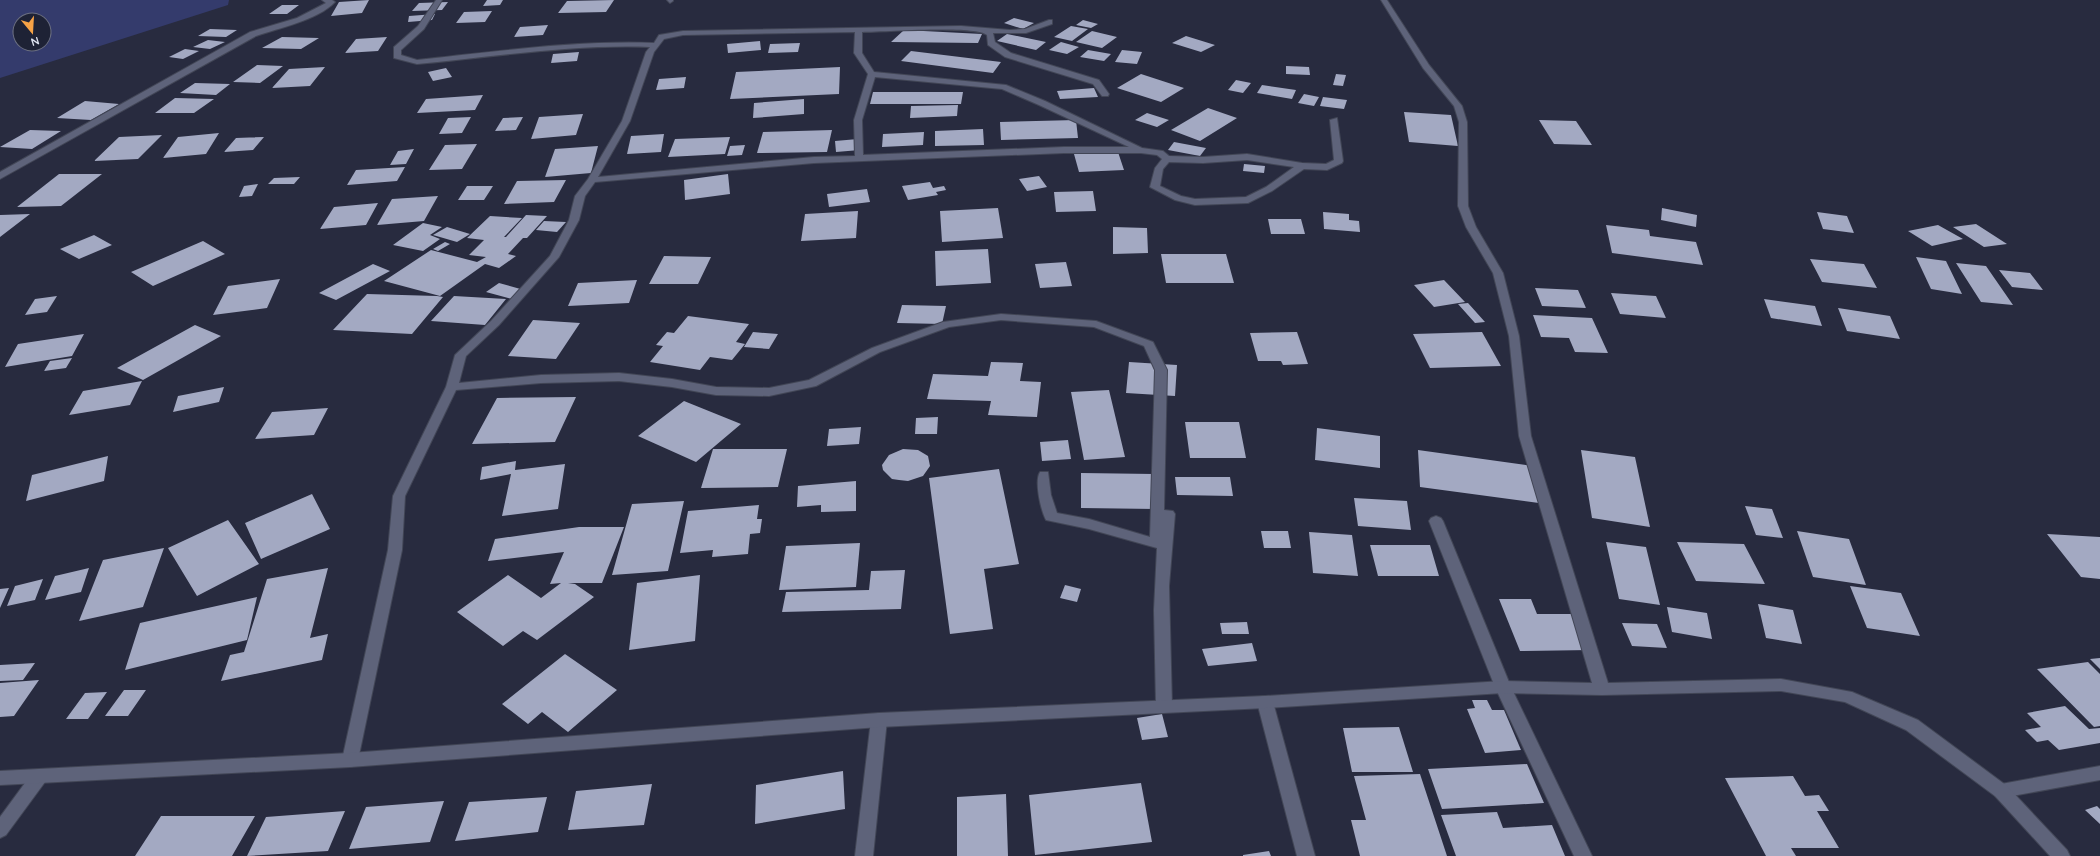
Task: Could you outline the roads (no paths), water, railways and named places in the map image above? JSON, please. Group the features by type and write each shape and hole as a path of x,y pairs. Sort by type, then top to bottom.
{"street":[{"path":"0,176 252,34 299,19 318,11 332,2 325,0"},
{"path":"439,0 421,27 397,50 397,56 417,62 566,48 629,44 654,45"},
{"path":"1384,0 1426,66 1458,106 1463,122 1463,206 1472,227 1498,273 1514,336 1525,436 1602,689"},
{"path":"350,760 395,550 399,496 452,387 461,355 495,323 554,257 574,220 580,196 592,180 626,122 638,83 654,45 662,37 684,33 859,29 984,30 1010,32 1026,31 1049,22"},
{"path":"859,29 858,53 872,74"},
{"path":"984,30 991,34 993,38 991,43 1008,55 1096,82 1105,94"},
{"path":"872,74 1003,87 1042,103 1141,150"},
{"path":"859,158 858,120 872,74"},
{"path":"592,180 806,161 1064,150 1141,150 1160,153 1167,159 1202,160 1247,157 1302,166 1328,166 1339,161 1334,120"},
{"path":"1167,159 1159,168 1155,187 1178,198 1195,202 1248,200 1269,189 1302,166"},
{"path":"452,387 541,379 619,377 672,383 716,391 769,392 812,383 876,350 947,324 1001,317 1096,324 1149,344 1161,370 1160,613 1164,706"},
{"path":"1044,475 1045,495 1051,517 1089,524 1160,544"},
{"path":"1160,544 1168,514"},
{"path":"1436,521 1504,687 1583,856"},
{"path":"0,778 350,760 879,720 1265,702 1504,687 1602,689 1781,685 1847,696 1912,725 2001,791 2061,856"},
{"path":"1265,702 1306,856"},
{"path":"864,856 879,720"},
{"path":"2001,791 2100,773"},
{"path":"0,830 39,777"}]}
